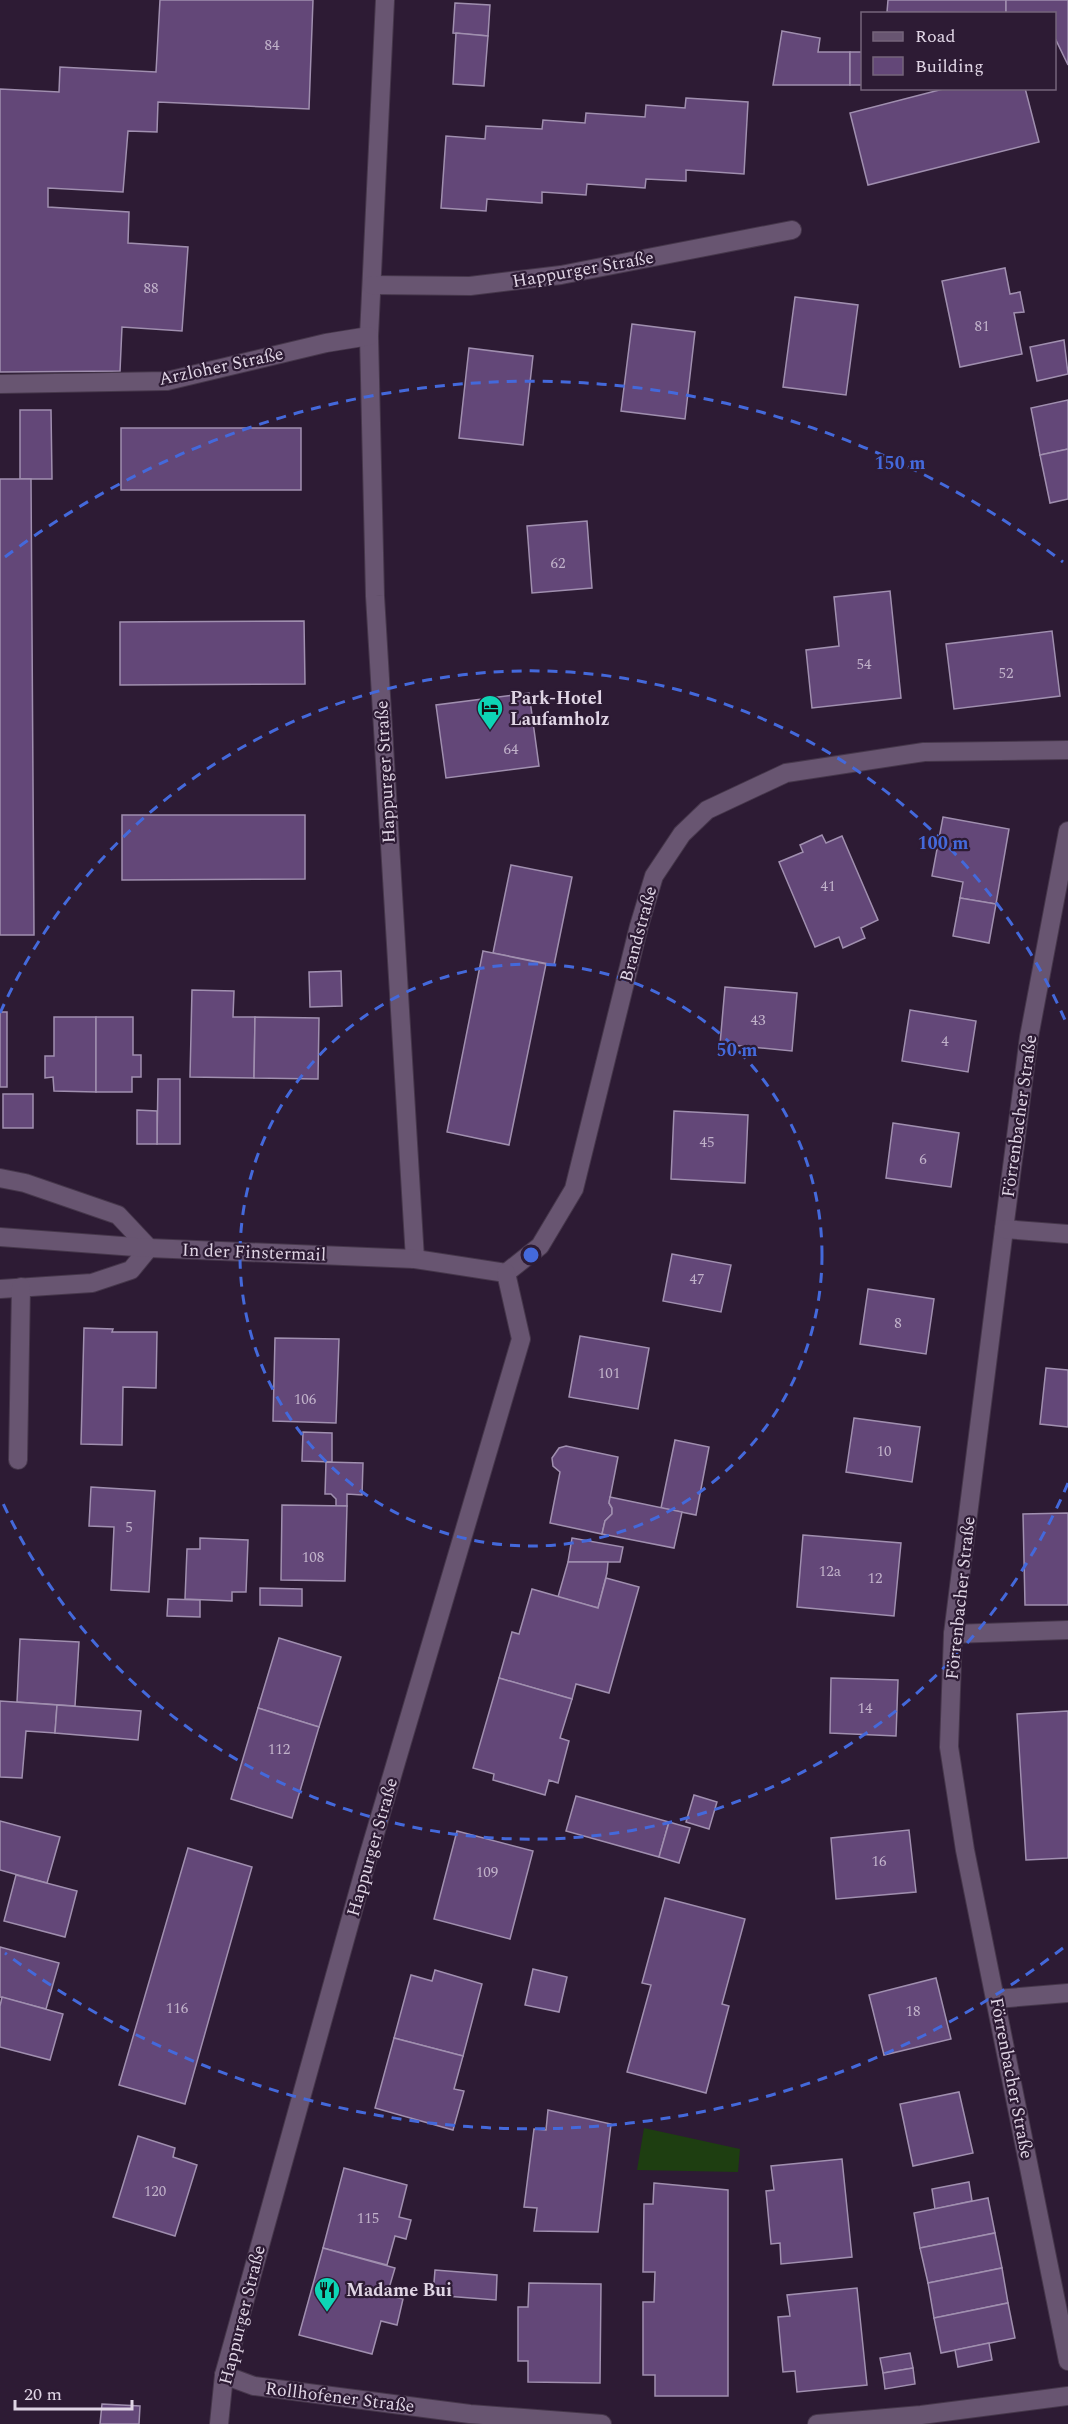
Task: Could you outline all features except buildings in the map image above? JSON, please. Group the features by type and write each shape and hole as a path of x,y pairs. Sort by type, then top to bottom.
{"street":[{"name":"Happurger Straße","path":"385,0 369,336 375,596 414,1259"},
{"name":"Happurger Straße","path":"372,285 470,286 561,275 792,230"},
{"name":"Arzloher Straße","path":"0,384 167,381 326,343 369,336"},
{"name":"Brandstraße","path":"506,1272 540,1246 574,1189 639,926 654,876 682,834 707,810 786,772 924,752 1068,750"},
{"name":"Förrenbacher Straße","path":"1068,831 1029,1037 1004,1229 953,1634 949,1747 965,1850 1068,2361"},
{"path":"0,1178 25,1183 118,1215 149,1248 131,1270 92,1283 0,1288"},
{"path":"1004,1229 1068,1234"},
{"name":"In der Finstermail","path":"0,1237 149,1248 414,1259 506,1272"},
{"name":"Happurger Straße","path":"219,2424 224,2375 366,1864 521,1339 506,1272"},
{"path":"18,1460 21,1287"},
{"path":"953,1634 1068,1630"},
{"path":"996,1999 1068,1993"},
{"name":"Rollhofener Straße","path":"224,2375 254,2386 469,2419 602,2424"},
{"path":"817,2424 921,2415 1068,2396"}],"green space":[{"path":"644,2128 740,2149 738,2172 637,2170"}],"place":[{"name":"Park-Hotel Laufamholz","path":"490,731"},
{"name":"Madame Bui","path":"327,2313"}]}
